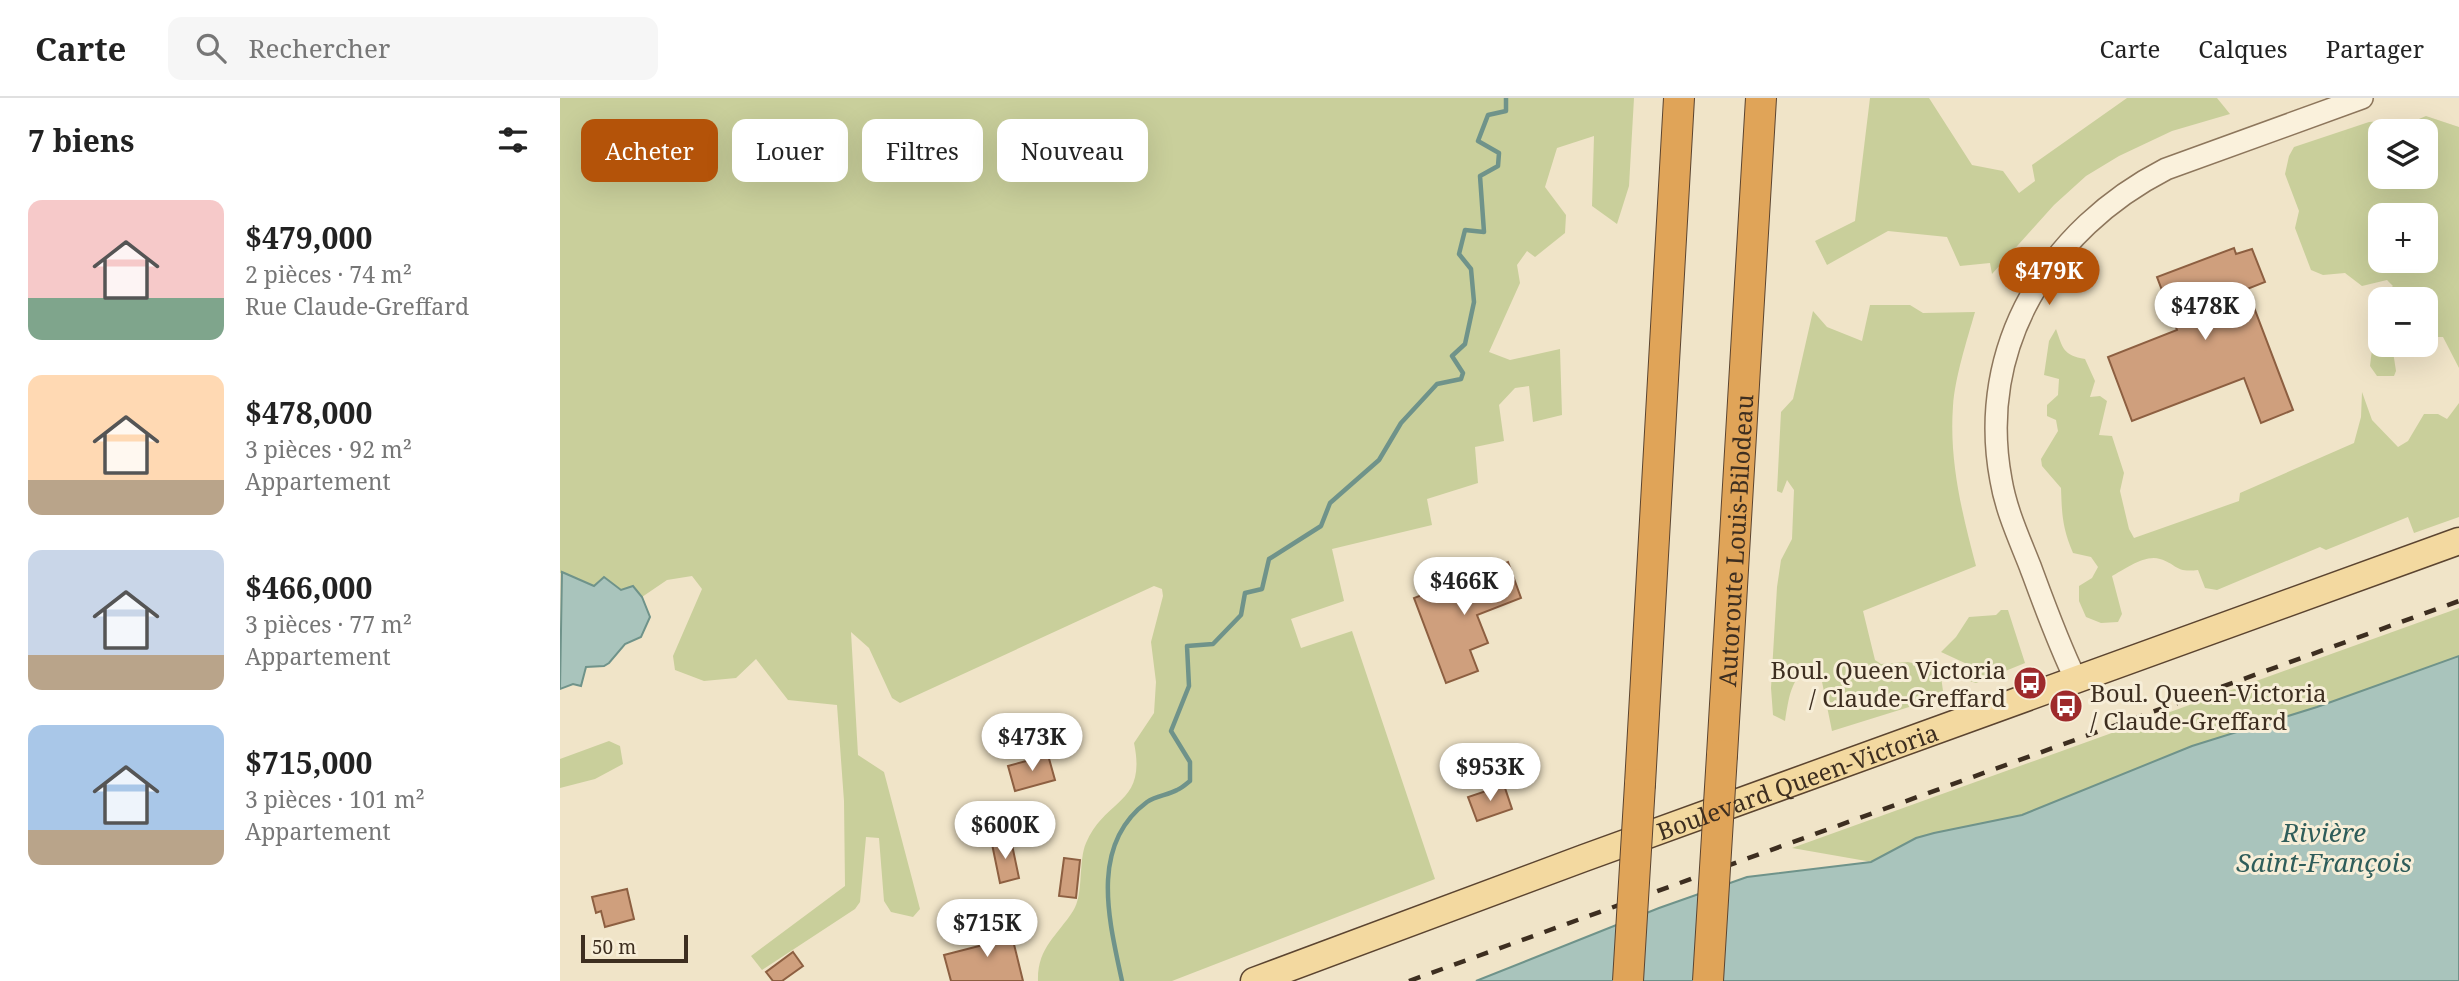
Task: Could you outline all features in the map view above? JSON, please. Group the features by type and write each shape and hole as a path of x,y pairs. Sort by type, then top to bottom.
{"highway":[{"path":"1628,981 1679,98"},
{"name":"Autoroute Louis-Bilodeau","path":"1708,981 1761,98"}],"main road":[{"name":"Boulevard Queen-Victoria","path":"1254,981 2459,541"}],"street":[{"path":"2076,680 2006,505 1999,465 1997,425 2003,371 2014,333 2031,296 2052,262 2078,231 2098,212 2142,181 2166,169 2362,98"}],"green space":[{"path":"560,98 1634,98 1629,186 1617,224 1592,206 1594,136 1557,148 1545,187 1566,215 1565,233 1535,257 1527,251 1517,265 1520,283 1489,352 1510,360 1560,349 1562,415 1533,422 1529,386 1515,388 1499,405 1504,441 1475,447 1478,483 1427,499 1432,525 1332,549 1344,601 1291,619 1301,648 1352,631 1435,879 1172,981 1038,981 1044,951 1076,904 1086,843 1094,828 1130,790 1135,778 1134,743 1154,713 1156,682 1151,642 1163,596 1162,589 1154,586 900,703 892,698 869,648 851,632 858,755 884,772 920,909 913,917 891,912 884,901 879,838 866,837 860,902 855,909 762,970 751,956 845,886 844,801 837,705 788,700 756,659 736,678 704,681 675,670 673,656 702,589 692,576 667,580 642,597 633,586 621,590 604,577 594,586 560,573"},
{"path":"1870,98 1929,98 1972,165 2003,171 2019,193 2035,181 2032,165 2127,98 2217,98 2230,114 2172,131 2119,156 2086,176 2054,205 1992,274 1990,263 1960,266 1947,237 1888,231 1827,265 1815,241 1855,221"},
{"path":"2438,120 2459,127 2459,368 2443,337 2438,337 2438,287 2392,287 2387,280 2362,286 2345,273 2323,275 2311,270 2295,228 2299,211 2285,174 2294,147 2368,122 2368,189 2438,189"},
{"path":"1870,305 1910,305 1923,313 1975,312 1956,383 1952,426 1958,487 1976,566 1863,611 1875,660 1881,664 1908,662 1940,669 1943,691 1938,698 1832,731 1819,667 1812,665 1795,682 1785,721 1773,715 1771,688 1777,587 1781,560 1792,539 1794,490 1787,480 1782,493 1777,491 1781,412 1793,399 1813,311 1827,327 1862,341"},
{"path":"2056,329 2065,350 2085,359 2095,381 2090,397 2100,396 2107,401 2099,435 2112,436 2124,473 2120,491 2129,529 2134,538 2239,501 2240,493 2354,443 2361,417 2362,392 2372,420 2398,447 2408,441 2424,414 2438,414 2447,419 2459,403 2459,517 2414,533 2408,517 2326,550 2320,547 2217,590 2205,588 2198,570 2180,569 2160,559 2148,559 2112,576 2122,614 2118,622 2101,623 2086,617 2079,601 2079,586 2092,578 2098,567 2091,557 2073,553 2063,520 2061,488 2042,466 2041,459 2058,431 2056,420 2047,416 2047,405 2058,395 2059,379 2044,375 2049,341"},
{"path":"2371,357 2394,357 2396,371 2394,376 2377,376 2370,366"},
{"path":"2459,608 2459,656 2317,707 2192,746 2022,815 1916,838 1872,862 1792,848"},
{"path":"2001,610 2008,610 2025,663 1976,683 1959,678 1970,673 1967,664 1941,652 1956,637 1969,617 1996,615"},
{"path":"609,741 620,746 623,764 595,779 560,788 560,759"}],"water":[{"path":"562,572 594,586 604,577 621,590 633,586 642,597 650,617 641,637 625,644 609,663 586,667 581,686 573,684 560,689"},
{"name":"Rivière Saint-François","path":"2459,656 2459,981 1476,981 1659,908 1747,877 1871,862 1916,838 2022,815 2192,746 2317,707"}],"building":[{"path":"2234,248 2236,254 2252,249 2265,282 2247,289 2293,410 2261,423 2244,378 2132,421 2108,357 2177,330 2157,277"},
{"path":"1508,562 1521,598 1477,615 1488,643 1470,650 1478,671 1446,683 1414,598"},
{"path":"1048,755 1055,780 1015,791 1008,766"},
{"path":"1504,785 1512,809 1477,821 1468,797"},
{"path":"1011,840 1019,878 1000,883 992,844"},
{"path":"1064,858 1080,860 1076,898 1059,896"},
{"path":"627,889 634,919 605,927 601,911 596,913 592,897"},
{"path":"1009,924 1023,981 951,981 944,955 983,945 980,931"},
{"path":"793,952 803,966 782,981 773,981 766,972"}],"waterway":[{"path":"1122,981 1109,909 1110,861 1117,840 1129,820 1147,802 1179,789 1190,781 1190,762 1171,731 1189,686 1187,646 1213,644 1241,615 1245,593 1262,589 1269,559 1321,526 1330,503 1379,460 1401,423 1437,384 1461,379 1463,373 1452,356 1465,344 1474,302 1471,269 1459,254 1465,230 1484,232 1480,176 1498,166 1499,153 1478,141 1488,115 1506,111 1506,98"}],"railway":[{"path":"1409,981 2459,601"}],"place":[{"name":"Boul. Queen Victoria / Claude-Greffard","path":"2030,683"},
{"name":"Boul. Queen-Victoria / Claude-Greffard","path":"2066,706"}]}
